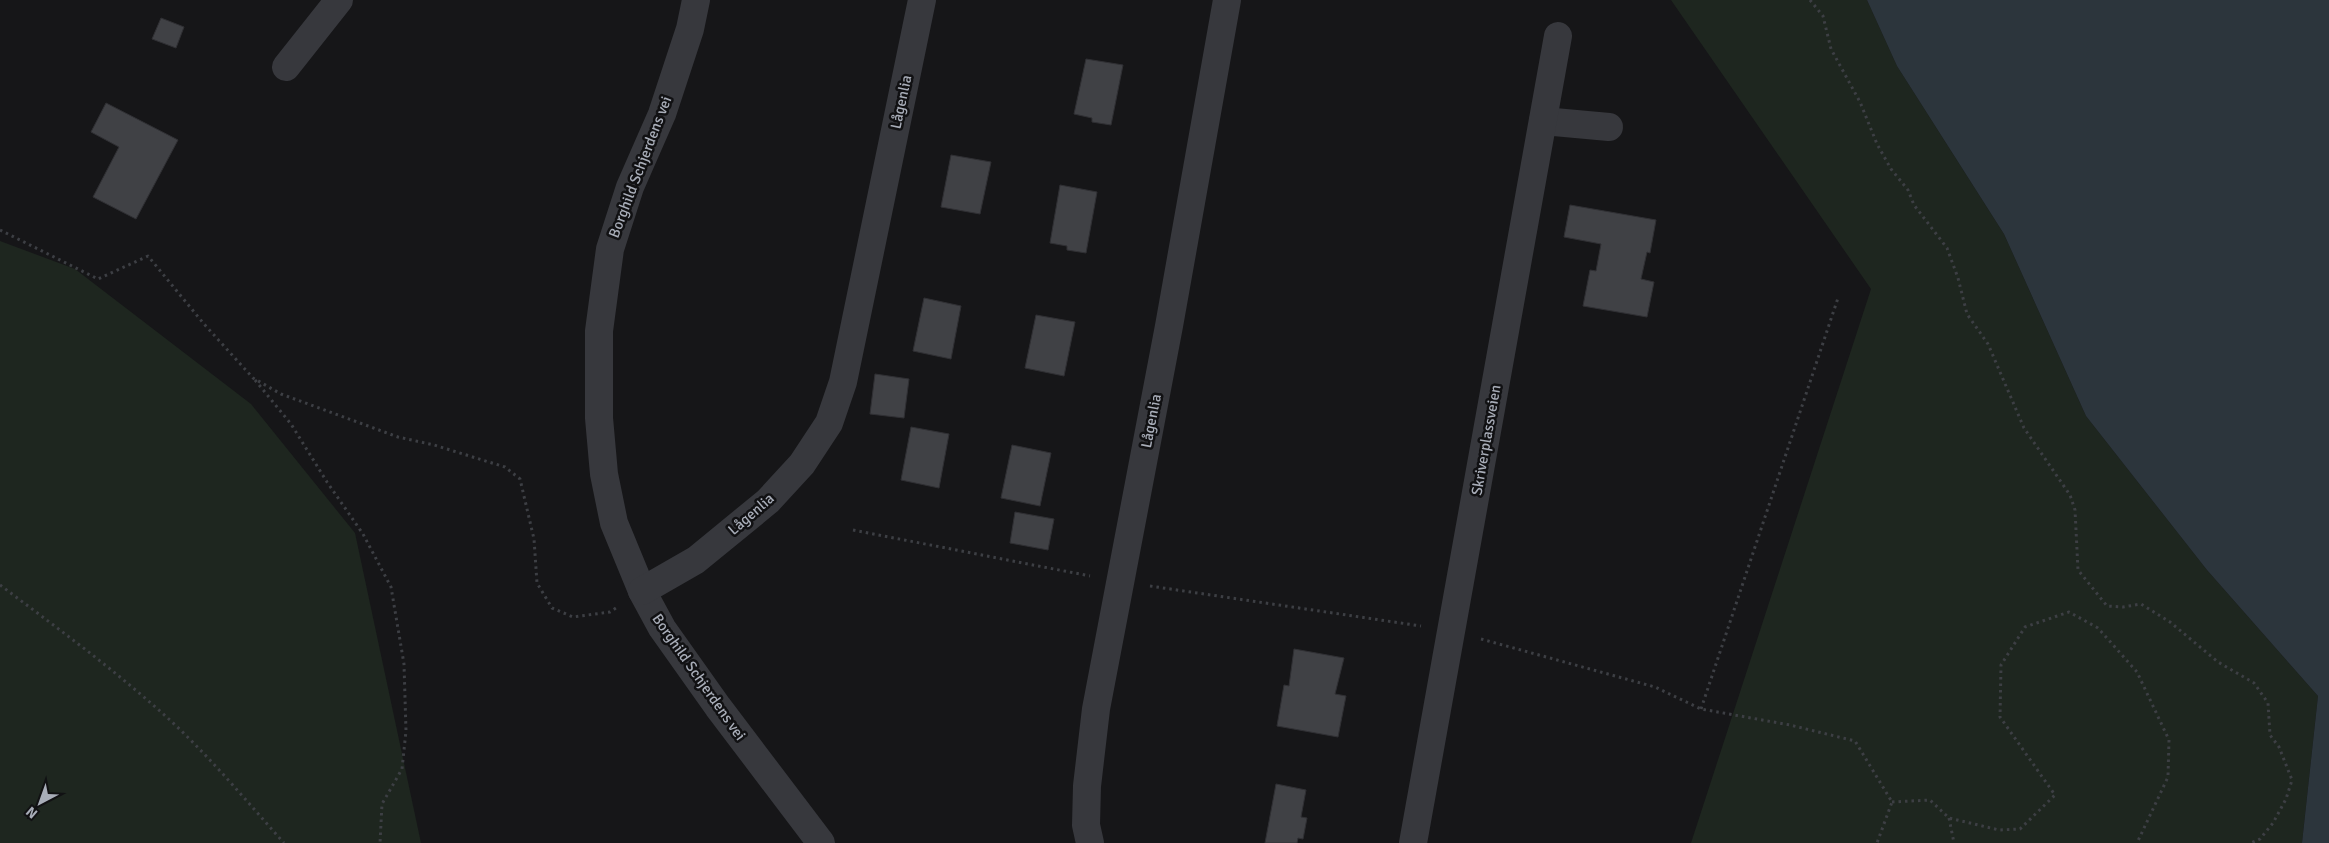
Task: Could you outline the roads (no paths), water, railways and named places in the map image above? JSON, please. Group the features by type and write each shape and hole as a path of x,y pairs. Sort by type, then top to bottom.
{"street":[{"path":"286,67 339,0"},
{"name":"Borghild Schjerdens vei","path":"696,0 690,29 665,105 630,187 610,249 598,331 599,418 604,474 614,523 642,592 662,628 712,699 821,843"},
{"name":"Lågenlia","path":"642,592 696,560 768,501 802,464 829,423 843,382 922,0"},
{"name":"Lågenlia","path":"1090,843 1086,825 1086,786 1096,709 1169,326 1227,0"},
{"name":"Skriverplassveien","path":"1412,843 1452,631 1558,36"},
{"path":"1543,121 1609,127"}]}
